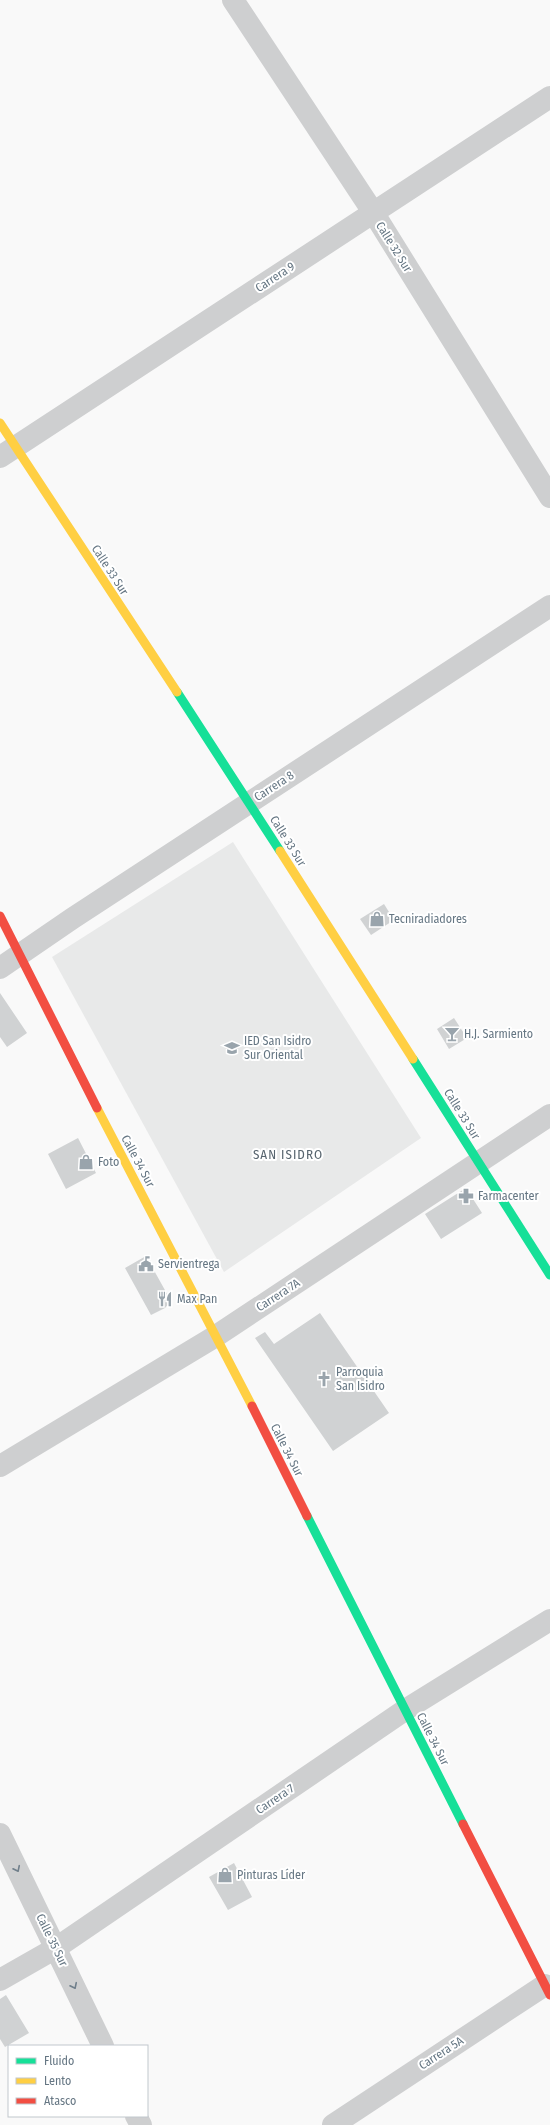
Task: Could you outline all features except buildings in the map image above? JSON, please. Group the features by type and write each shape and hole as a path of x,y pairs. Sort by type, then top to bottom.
{"main road":[{"name":"Calle 33 Sur","path":"0,423 8,452 249,802 550,1275"},
{"name":"Calle 34 Sur","path":"0,916 81,1078 216,1336 405,1710 548,1987"}],"street":[{"name":"Calle 32 Sur","path":"233,0 373,212 550,497"},
{"name":"Carrera 9","path":"8,452 550,97"},
{"name":"Carrera 8","path":"0,968 249,802 550,606"},
{"name":"Carrera 7A","path":"0,1466 216,1336 550,1115"},
{"name":"Carrera 7","path":"0,1980 56,1948 405,1710 550,1620"},
{"name":"Calle 35 Sur","path":"0,1834 103,2045"},
{"name":"Carrera 5A","path":"333,2125 548,1987"}],"shaded area":[{"name":"IED San Isidro Sur Oriental","path":"233,842 421,1138 224,1272 52,957"}],"traffic: fast":[{"path":"177,692 280,851"},
{"path":"413,1059 550,1275"},
{"path":"307,1516 463,1824"}],"traffic: slow":[{"path":"0,423 177,692"},
{"path":"280,851 413,1059"},
{"path":"97,1108 252,1406"}],"traffic: jam":[{"path":"0,916 97,1108"},
{"path":"252,1406 307,1516"},
{"path":"463,1824 550,1995"}],"place":[{"name":"Tecniradiadores","path":"377,919"},
{"name":"H.J. Sarmiento","path":"452,1034"},
{"name":"IED San Isidro Sur Oriental","path":"232,1048"},
{"name":"Foto","path":"86,1162"},
{"name":"Farmacenter","path":"466,1196"},
{"name":"Servientrega","path":"146,1264"},
{"name":"Max Pan","path":"165,1299"},
{"name":"Parroquia San Isidro","path":"324,1379"},
{"name":"Pinturas Líder","path":"225,1875"}],"district":[{"name":"SAN ISIDRO","path":"288,1154"}]}
